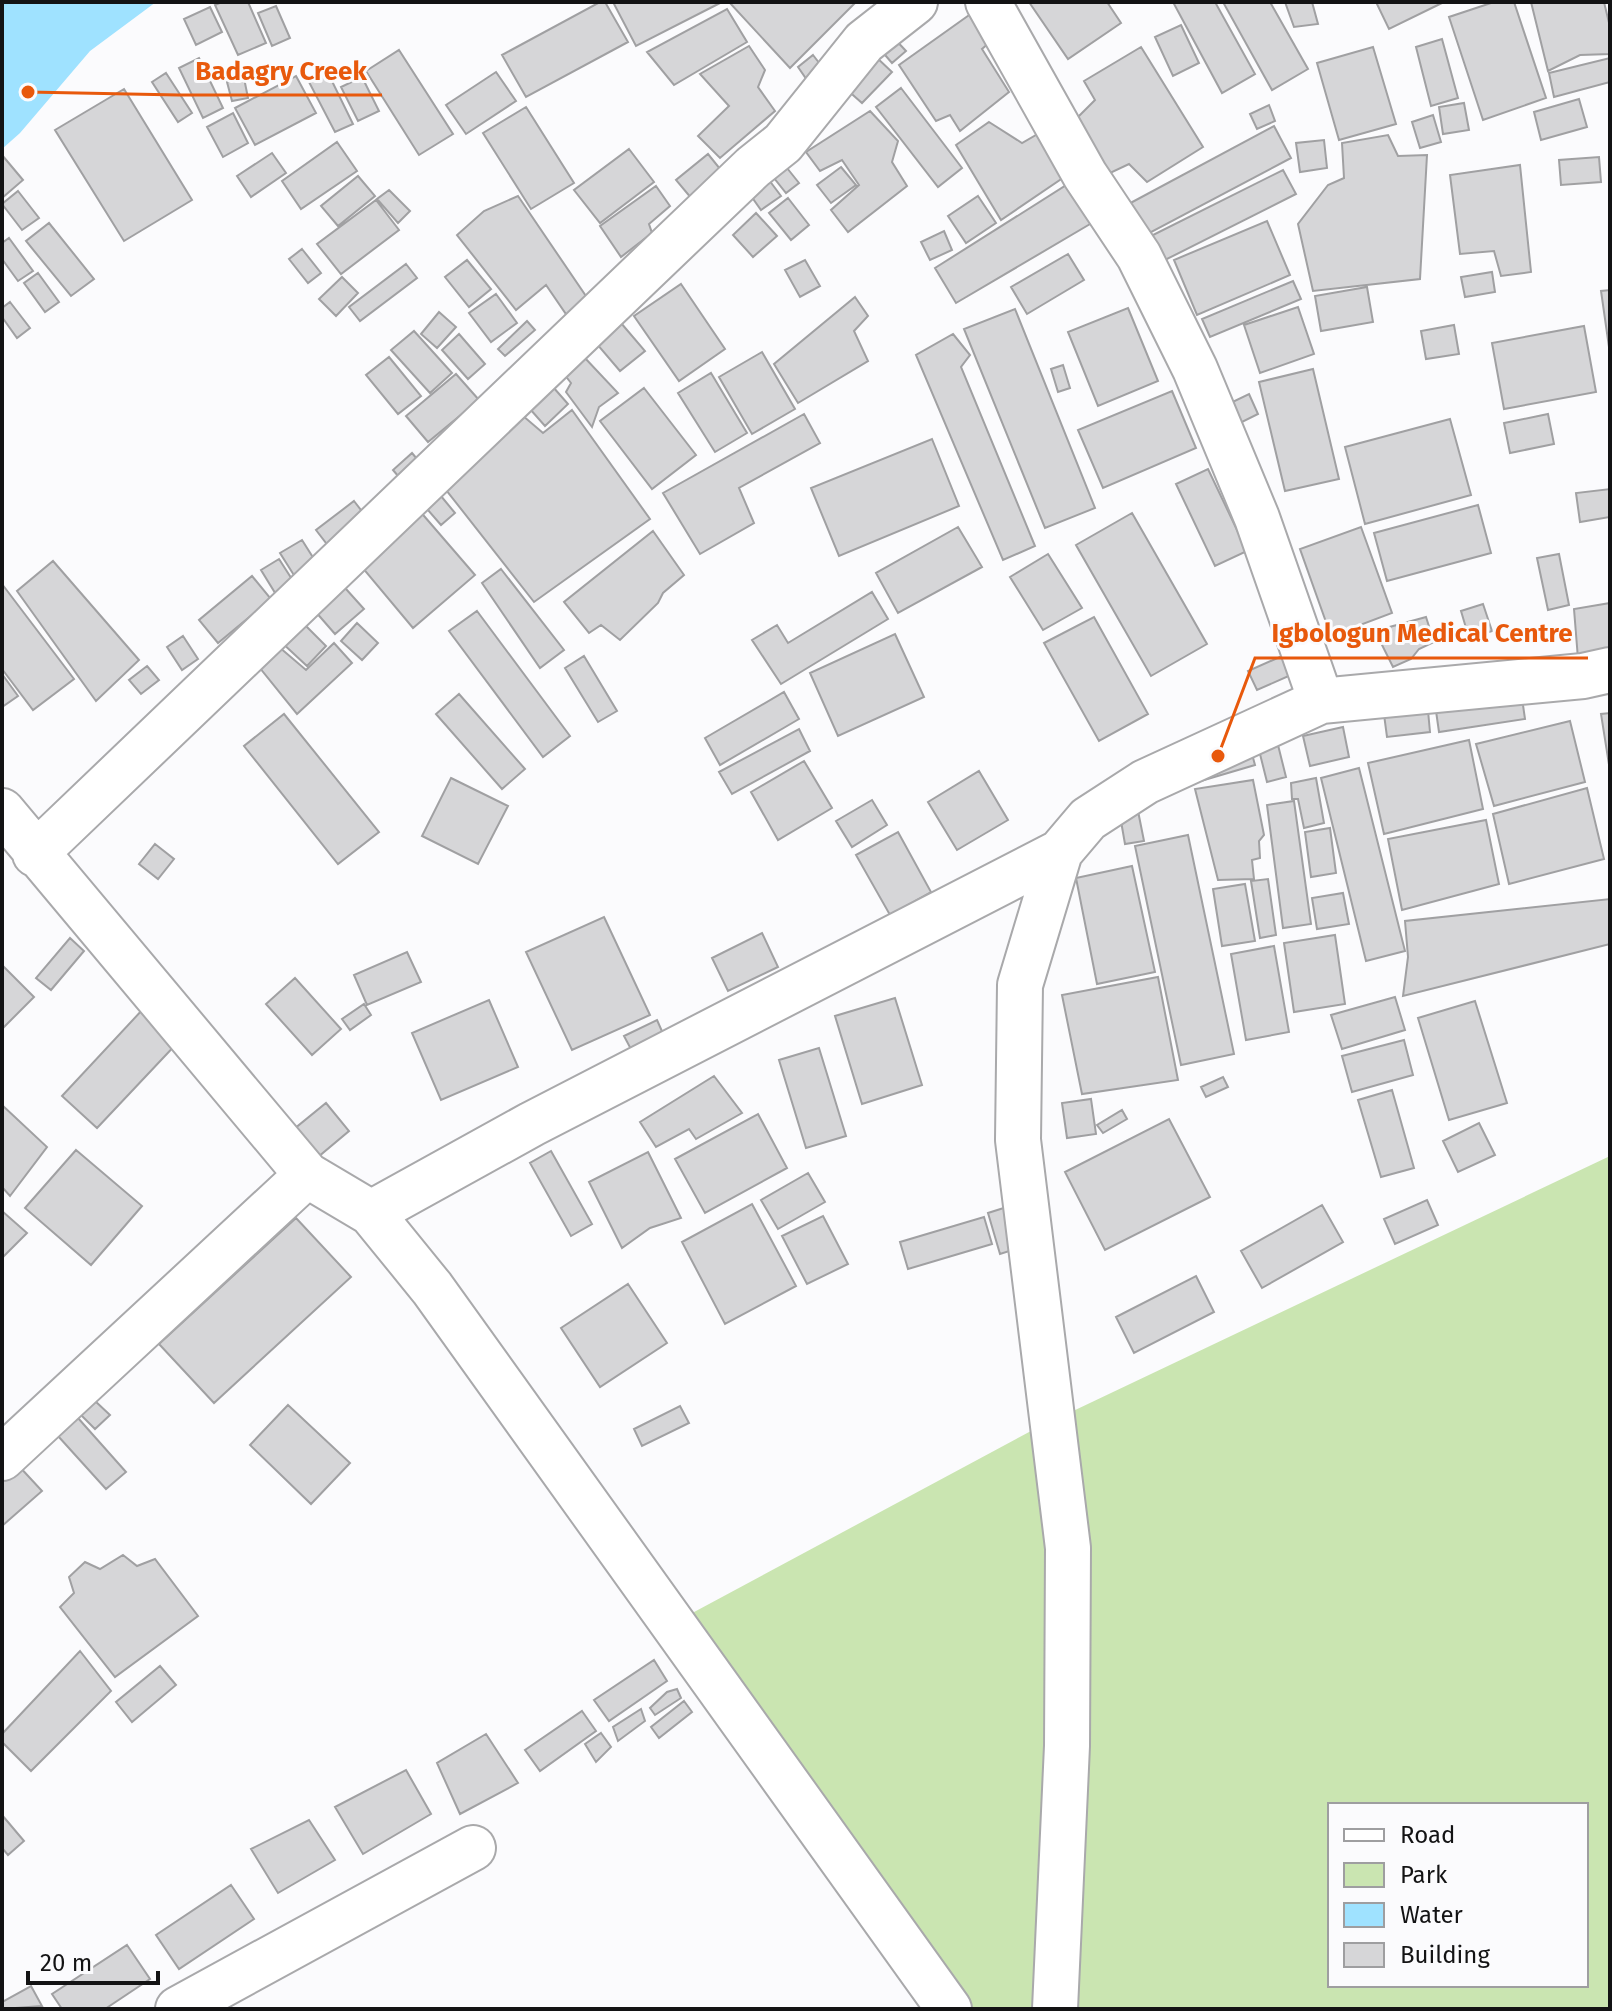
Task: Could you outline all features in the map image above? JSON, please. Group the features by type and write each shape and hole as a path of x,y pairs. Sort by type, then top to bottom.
{"street":[{"path":"35,854 753,167 783,143 864,42 915,2"},
{"path":"988,2 1085,175 1139,256 1195,369 1257,518 1321,701"},
{"path":"371,1213 532,1124 1060,852 1088,819 1145,782 1321,701 1583,676 1610,670"},
{"path":"2,811 307,1175 371,1213 432,1288 949,2009"},
{"path":"1055,2009 1067,1746 1068,1548 1018,1140 1020,985 1060,852"},
{"path":"2,1458 307,1175"},
{"path":"178,2009 473,1848"}],"green space":[{"path":"1610,1156 1610,2009 924,2009 655,1633 1031,1431"}],"water":[{"path":"2,2 156,2 90,51 20,133 2,149"}],"building":[{"path":"248,2 266,43 238,55 215,5"},
{"path":"605,2 628,42 526,97 502,55"},
{"path":"613,2 722,2 636,46"},
{"path":"729,2 856,2 790,68"},
{"path":"1029,2 1107,2 1121,23 1068,59"},
{"path":"1173,2 1215,2 1255,74 1222,93"},
{"path":"1223,2 1270,2 1308,69 1272,90"},
{"path":"1285,2 1312,2 1318,24 1294,27"},
{"path":"1376,2 1444,2 1389,29"},
{"path":"1494,2 1514,2 1546,98 1483,120 1449,17"},
{"path":"1531,2 1604,2 1610,27 1610,54 1580,55 1548,71"},
{"path":"276,6 290,38 272,46 258,13"},
{"path":"210,7 222,32 196,45 184,19"},
{"path":"727,9 747,42 674,85 647,52"},
{"path":"972,13 997,36 982,49 1009,92 960,131 950,115 936,121 899,65"},
{"path":"1181,25 1199,63 1173,76 1155,37"},
{"path":"892,36 906,51 892,63 879,48"},
{"path":"1442,39 1458,98 1431,106 1416,47"},
{"path":"749,46 765,70 758,87 775,111 720,158 698,136 729,106 700,74"},
{"path":"1141,47 1203,147 1147,182 1129,164 1108,174 1077,118 1095,100 1084,81"},
{"path":"1373,47 1396,124 1339,140 1317,63"},
{"path":"399,50 453,134 419,155 366,71"},
{"path":"813,55 823,68 807,80 798,67"},
{"path":"875,56 892,72 862,103 845,88"},
{"path":"199,58 223,108 203,118 179,68"},
{"path":"1610,58 1610,82 1554,97 1549,73"},
{"path":"496,72 516,101 466,134 446,105"},
{"path":"166,73 192,113 178,122 152,82"},
{"path":"328,73 353,124 335,132 309,82"},
{"path":"296,76 316,113 255,145 235,108"},
{"path":"362,77 379,111 358,121 341,87"},
{"path":"244,78 248,98 232,101 227,82"},
{"path":"901,88 962,168 938,187 876,107"},
{"path":"124,89 192,200 124,241 55,130"},
{"path":"1579,99 1587,127 1541,140 1534,112"},
{"path":"1464,103 1469,130 1443,134 1439,107"},
{"path":"1269,105 1275,121 1257,129 1250,114"},
{"path":"526,107 574,183 531,209 483,133"},
{"path":"870,111 898,141 892,162 907,186 848,232 831,210 859,185 842,160 820,171 806,152"},
{"path":"233,113 248,143 223,157 207,127"},
{"path":"1433,115 1441,142 1420,148 1412,122"},
{"path":"989,122 1022,143 1048,128 1076,169 1001,220 956,145"},
{"path":"1274,126 1291,158 1140,238 1123,207"},
{"path":"1388,135 1398,156 1427,155 1420,279 1313,291 1298,224 1328,185 1344,178 1342,143"},
{"path":"1324,140 1327,168 1300,172 1296,143"},
{"path":"337,142 357,171 301,209 282,181"},
{"path":"629,149 654,182 600,223 574,190"},
{"path":"272,153 286,173 251,197 237,176"},
{"path":"708,154 729,180 697,205 676,180"},
{"path":"2,155 23,180 2,198"},
{"path":"1599,157 1601,182 1561,185 1559,160"},
{"path":"783,163 799,183 786,193 770,173"},
{"path":"1520,165 1531,272 1501,276 1494,251 1460,254 1450,175"},
{"path":"841,167 856,185 831,203 817,185"},
{"path":"1283,170 1296,194 1161,262 1149,237"},
{"path":"763,172 781,196 761,210 744,186"},
{"path":"358,176 375,196 338,226 321,206"},
{"path":"1079,177 1102,217 956,303 935,268"},
{"path":"656,186 670,206 649,224 652,233 621,257 600,226"},
{"path":"389,190 410,211 398,223 377,199"},
{"path":"18,191 39,218 22,230 2,204"},
{"path":"518,196 590,302 568,317 546,285 516,310 457,235 484,211"},
{"path":"978,196 996,223 966,243 948,216"},
{"path":"788,198 809,225 791,240 769,213"},
{"path":"376,200 399,230 341,274 317,244"},
{"path":"756,213 777,236 753,257 733,235"},
{"path":"1267,221 1290,275 1197,315 1174,260"},
{"path":"49,223 94,279 71,296 26,241"},
{"path":"944,231 952,250 930,260 921,242"},
{"path":"9,238 33,271 18,281 2,259 2,243"},
{"path":"302,249 321,273 308,283 289,259"},
{"path":"1068,254 1084,280 1027,314 1011,287"},
{"path":"467,260 491,289 469,307 445,277"},
{"path":"805,260 820,286 800,297 785,270"},
{"path":"406,264 417,278 360,321 349,307"},
{"path":"1492,272 1495,292 1465,297 1461,277"},
{"path":"38,273 59,302 45,312 24,283"},
{"path":"342,277 358,293 336,316 319,299"},
{"path":"1293,281 1301,299 1210,337 1202,319"},
{"path":"681,284 725,349 679,381 634,316"},
{"path":"1367,287 1373,322 1321,331 1315,296"},
{"path":"1610,290 1610,354 1601,291"},
{"path":"496,294 517,323 491,342 469,313"},
{"path":"855,297 868,316 854,331 868,361 798,403 774,364"},
{"path":"10,302 30,328 17,338 2,317 2,308"},
{"path":"1298,307 1314,354 1260,373 1244,325"},
{"path":"1128,308 1158,381 1098,406 1068,332"},
{"path":"1015,309 1095,508 1045,528 964,329"},
{"path":"439,312 456,327 437,348 421,334"},
{"path":"527,321 535,330 505,356 498,349"},
{"path":"621,323 645,351 620,371 596,343"},
{"path":"1454,325 1459,354 1426,359 1421,331"},
{"path":"1584,326 1596,392 1504,409 1492,343"},
{"path":"414,331 452,373 430,393 391,350"},
{"path":"459,334 485,364 468,379 442,350"},
{"path":"953,334 970,355 961,367 1035,546 1003,560 916,355"},
{"path":"762,352 795,409 752,434 719,377"},
{"path":"389,357 421,396 398,414 366,375"},
{"path":"584,357 618,393 599,407 592,427 566,392 571,383 564,374"},
{"path":"1063,365 1070,388 1058,392 1051,369"},
{"path":"1313,369 1339,479 1285,491 1259,382"},
{"path":"711,373 747,433 715,452 678,393"},
{"path":"456,374 479,400 428,442 406,416"},
{"path":"553,387 568,404 545,426 530,409"},
{"path":"644,388 696,455 652,489 600,421"},
{"path":"1172,391 1196,448 1103,488 1078,430"},
{"path":"1249,394 1258,414 1230,428 1220,408"},
{"path":"572,410 650,519 534,602 443,486 522,415 543,433"},
{"path":"804,414 820,443 739,488 754,523 700,554 663,493"},
{"path":"1548,414 1554,444 1510,453 1504,423"},
{"path":"1450,419 1471,495 1365,524 1345,447"},
{"path":"932,439 959,506 839,556 811,488"},
{"path":"412,453 428,472 409,489 393,470"},
{"path":"1208,469 1247,551 1215,566 1176,484"},
{"path":"1610,489 1610,517 1580,522 1576,493"},
{"path":"436,490 455,513 441,525 421,502"},
{"path":"354,501 371,523 333,552 316,530"},
{"path":"1478,505 1491,553 1387,581 1374,533"},
{"path":"418,509 475,575 413,628 356,560"},
{"path":"1132,513 1207,644 1151,676 1076,545"},
{"path":"958,527 982,567 898,613 876,573"},
{"path":"1361,527 1392,613 1331,636 1300,549"},
{"path":"653,531 684,575 620,640 601,625 589,633 564,602"},
{"path":"302,540 319,567 297,580 280,553"},
{"path":"1048,554 1082,608 1043,630 1010,577"},
{"path":"1559,554 1569,605 1548,610 1537,558"},
{"path":"279,559 295,584 277,596 261,570"},
{"path":"53,561 139,660 96,701 17,591"},
{"path":"501,569 564,650 540,668 482,583"},
{"path":"252,576 271,599 218,643 199,620"},
{"path":"337,579 364,609 335,634 308,603"},
{"path":"2,584 74,679 33,710 2,669"},
{"path":"872,592 888,619 781,684 752,640 777,625 788,643"},
{"path":"1610,603 1610,655 1578,659 1574,609"},
{"path":"1483,604 1492,631 1469,638 1461,611"},
{"path":"477,611 570,736 543,757 449,631"},
{"path":"1094,617 1148,714 1099,741 1044,643"},
{"path":"1426,617 1434,642 1419,649 1411,659 1393,667 1375,631"},
{"path":"300,620 326,646 307,666 280,641"},
{"path":"357,623 378,643 362,660 341,641"},
{"path":"895,634 924,697 838,736 810,673"},
{"path":"183,636 198,659 182,670 167,647"},
{"path":"272,641 306,670 334,643 352,663 297,714 251,657"},
{"path":"584,656 617,711 598,722 565,668"},
{"path":"1282,656 1291,675 1257,690 1248,671"},
{"path":"147,666 159,680 141,694 129,680"},
{"path":"2,674 18,696 2,707"},
{"path":"1521,691 1525,719 1439,732 1435,704"},
{"path":"784,692 799,719 720,765 705,738"},
{"path":"459,694 525,769 502,789 436,714"},
{"path":"1427,700 1430,732 1387,737 1383,707"},
{"path":"1610,713 1610,771 1601,714"},
{"path":"284,714 379,832 338,864 244,746"},
{"path":"1570,721 1585,782 1494,806 1476,744"},
{"path":"1343,727 1349,757 1310,766 1303,736"},
{"path":"799,729 810,751 732,794 719,772"},
{"path":"1469,740 1483,809 1384,834 1368,763"},
{"path":"1278,745 1286,777 1267,782 1259,750"},
{"path":"1252,754 1255,765 1177,788"},
{"path":"804,761 832,808 778,840 751,792"},
{"path":"1359,768 1405,951 1366,961 1321,778"},
{"path":"979,771 1008,820 957,850 928,802"},
{"path":"451,778 508,806 478,864 422,836"},
{"path":"1316,778 1324,823 1304,828 1298,799 1292,799 1291,783"},
{"path":"1253,780 1264,835 1259,841 1260,858 1252,860 1254,879 1218,880 1195,789"},
{"path":"1587,788 1604,859 1509,884 1493,814"},
{"path":"872,800 887,825 852,847 836,821"},
{"path":"1136,801 1144,841 1125,844 1118,804"},
{"path":"1294,801 1311,924 1283,928 1267,805"},
{"path":"1486,820 1499,884 1402,910 1388,839"},
{"path":"1330,828 1336,873 1311,877 1305,832"},
{"path":"898,832 931,892 890,915 856,855"},
{"path":"1188,835 1234,1054 1181,1065 1135,846"},
{"path":"155,844 174,859 158,879 139,864"},
{"path":"1132,866 1155,972 1097,984 1076,878"},
{"path":"1268,879 1276,935 1260,938 1251,881"},
{"path":"1245,884 1255,941 1222,946 1213,889"},
{"path":"1343,893 1349,924 1317,929 1312,898"},
{"path":"1610,899 1610,944 1403,996 1408,957 1405,921"},
{"path":"604,917 650,1015 572,1050 526,952"},
{"path":"762,933 778,967 728,991 712,958"},
{"path":"1335,935 1345,1004 1294,1012 1284,943"},
{"path":"70,938 84,951 51,990 36,978"},
{"path":"1274,946 1289,1032 1246,1040 1231,954"},
{"path":"407,952 421,982 367,1005 354,975"},
{"path":"2,965 34,997 2,1029"},
{"path":"1158,977 1178,1080 1082,1094 1062,995"},
{"path":"295,978 341,1029 312,1055 266,1004"},
{"path":"1395,997 1405,1030 1342,1049 1331,1015"},
{"path":"895,998 922,1085 862,1104 835,1016"},
{"path":"489,1000 518,1067 441,1100 412,1033"},
{"path":"1475,1001 1507,1103 1449,1120 1418,1018"},
{"path":"364,1004 371,1015 350,1030 342,1019"},
{"path":"144,1008 180,1040 97,1128 62,1096"},
{"path":"657,1020 665,1038 633,1053 624,1036"},
{"path":"1404,1040 1413,1075 1352,1092 1342,1056"},
{"path":"819,1048 846,1136 806,1148 779,1060"},
{"path":"714,1076 742,1113 696,1139 689,1129 656,1147 640,1122"},
{"path":"1223,1077 1228,1087 1206,1097 1201,1087"},
{"path":"1392,1090 1414,1168 1381,1177 1358,1100"},
{"path":"1091,1099 1096,1134 1067,1138 1062,1103"},
{"path":"326,1103 349,1131 312,1162 288,1134"},
{"path":"2,1105 47,1147 10,1196 2,1187"},
{"path":"1122,1110 1127,1119 1103,1133 1097,1125"},
{"path":"758,1114 787,1168 705,1213 675,1159"},
{"path":"1169,1119 1210,1197 1105,1250 1065,1172"},
{"path":"1479,1123 1495,1155 1458,1172 1443,1141"},
{"path":"76,1150 142,1206 91,1265 25,1208"},
{"path":"551,1151 592,1224 571,1236 530,1163"},
{"path":"648,1152 681,1218 650,1228 622,1248 589,1182"},
{"path":"808,1173 825,1202 778,1229 761,1200"},
{"path":"1427,1200 1438,1225 1395,1244 1384,1219"},
{"path":"752,1204 796,1286 725,1324 682,1242"},
{"path":"1013,1205 1025,1246 1000,1254 988,1213"},
{"path":"1322,1205 1343,1242 1262,1288 1241,1251"},
{"path":"2,1211 27,1233 2,1258"},
{"path":"823,1216 848,1264 807,1284 782,1236"},
{"path":"984,1217 992,1244 908,1269 900,1242"},
{"path":"296,1218 351,1277 214,1403 159,1344"},
{"path":"1196,1276 1214,1312 1134,1353 1116,1317"},
{"path":"628,1284 667,1343 600,1387 561,1328"},
{"path":"94,1400 110,1415 95,1429 80,1414"},
{"path":"288,1405 350,1463 311,1504 250,1445"},
{"path":"680,1406 689,1423 642,1446 634,1429"},
{"path":"78,1418 126,1472 106,1489 58,1436"},
{"path":"17,1464 42,1491 2,1526 2,1477"},
{"path":"123,1555 137,1566 155,1559 198,1616 115,1677 60,1607 74,1593 69,1577 85,1562 100,1569"},
{"path":"80,1651 111,1691 31,1771 2,1742 2,1734"},
{"path":"654,1660 667,1681 609,1721 594,1700"},
{"path":"160,1666 176,1685 132,1722 116,1702"},
{"path":"677,1689 681,1698 655,1715 650,1708 667,1692"},
{"path":"684,1701 692,1712 659,1738 651,1727"},
{"path":"641,1709 645,1721 618,1741 613,1727"},
{"path":"582,1711 596,1731 540,1771 525,1750"},
{"path":"601,1733 611,1747 596,1762 585,1744"},
{"path":"486,1734 518,1783 460,1814 437,1763"},
{"path":"406,1770 431,1814 363,1854 335,1807"},
{"path":"2,1815 24,1841 8,1855 2,1848"},
{"path":"309,1820 335,1860 278,1893 251,1849"},
{"path":"231,1885 254,1919 179,1969 156,1935"},
{"path":"127,1945 150,1979 105,2009 62,2009 52,1994"},
{"path":"31,1986 42,2006 2,2009 2,2002"}],"place":[{"name":"Badagry Creek","path":"28,92"},
{"name":"Igbologun Medical Centre","path":"1218,756"}]}
